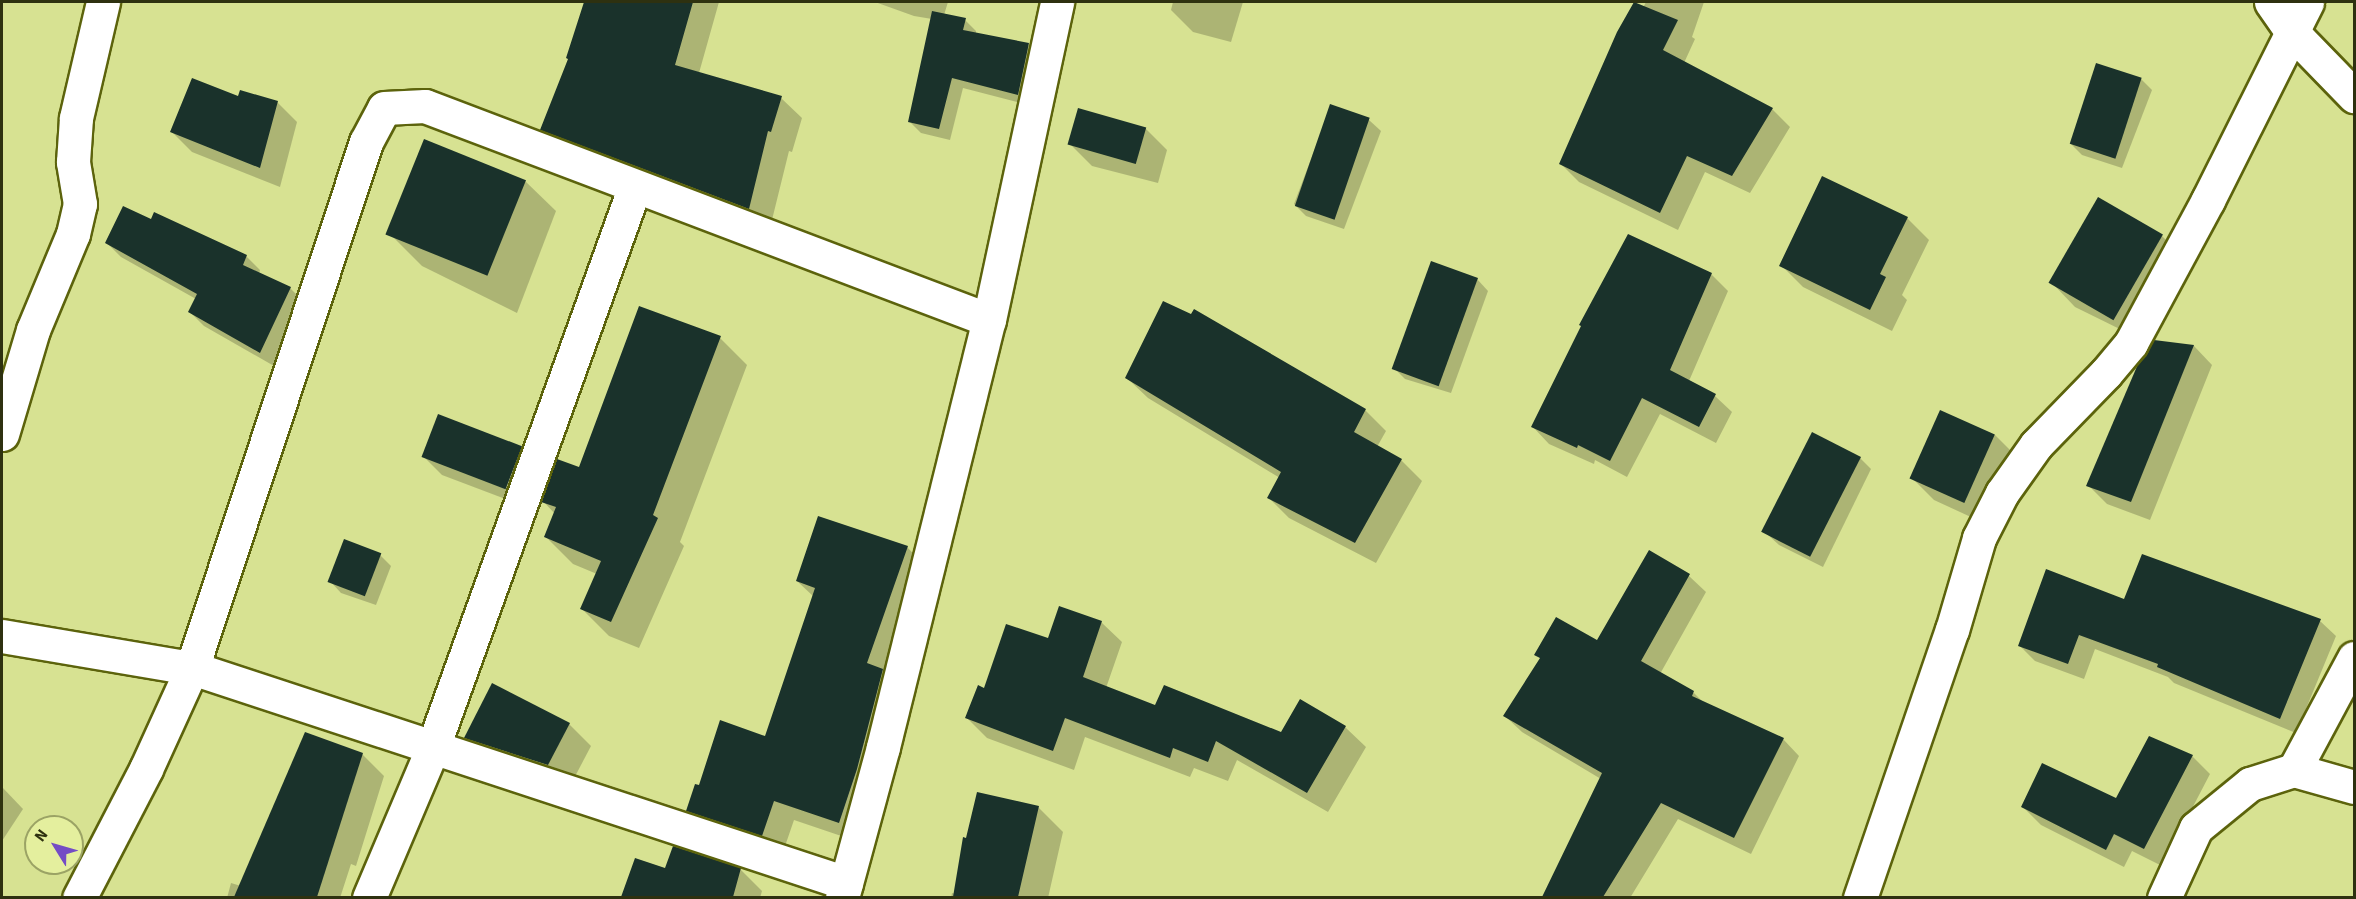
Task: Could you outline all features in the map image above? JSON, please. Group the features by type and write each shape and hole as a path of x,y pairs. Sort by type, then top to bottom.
{"street":[{"path":"2,428 33,330 73,234 80,204 73,162 76,118 103,2"},
{"path":"2,636 192,668 433,747 844,890 883,747 989,320 1057,2"},
{"path":"2271,2 2292,31 2355,96"},
{"path":"1860,897 1952,630 1979,538 2002,493 2036,445 2106,373 2131,343 2208,200 2307,2"},
{"path":"79,897 146,769 192,668 366,142 384,108 425,106 989,320"},
{"path":"369,897 433,747 635,186"},
{"path":"2294,770 2355,658"},
{"path":"2164,897 2196,828 2250,784 2294,770 2355,788"}],"building":[{"path":"584,2 693,2 675,65 782,96 771,132 768,131 749,209 540,130 568,59 566,58"},
{"path":"1634,2 1678,20 1663,50 1773,108 1732,176 1687,156 1660,213 1559,164 1617,32"},
{"path":"932,11 966,18 963,30 1029,43 1018,95 952,78 939,129 908,122"},
{"path":"2096,63 2142,78 2115,159 2070,144"},
{"path":"192,78 238,96 240,90 278,101 260,168 170,132"},
{"path":"1330,104 1370,118 1335,220 1295,206"},
{"path":"1078,108 1146,128 1136,164 1068,145"},
{"path":"424,139 526,180 487,276 385,234"},
{"path":"1822,176 1908,217 1880,274 1886,277 1870,310 1779,266"},
{"path":"2098,197 2163,234 2113,320 2048,283"},
{"path":"123,206 151,219 154,212 247,255 243,265 291,287 260,353 188,312 197,294 105,243"},
{"path":"1628,234 1712,273 1670,370 1716,394 1699,427 1642,398 1610,461 1578,445 1577,448 1531,427 1581,326 1579,325"},
{"path":"1431,261 1478,278 1439,386 1392,369"},
{"path":"1163,301 1191,314 1194,309 1366,409 1354,432 1402,459 1355,543 1267,498 1281,472 1125,378"},
{"path":"639,306 721,336 653,515 658,518 611,622 580,609 601,561 544,537 556,507 541,502 557,459 579,467"},
{"path":"2154,340 2194,345 2131,502 2086,486 2138,364"},
{"path":"1940,410 1995,434 1964,503 1909,479"},
{"path":"438,414 522,446 506,489 422,457"},
{"path":"1812,432 1861,457 1810,557 1761,532"},
{"path":"818,516 908,546 867,663 883,669 857,769 839,823 774,801 762,836 686,811 695,784 699,785 720,720 765,736 815,588 796,581"},
{"path":"344,539 381,553 365,596 328,582"},
{"path":"1649,550 1690,574 1641,661 1694,691 1692,696 1784,738 1734,838 1661,803 1603,897 1542,897 1602,773 1503,716 1540,658 1534,655 1556,617 1597,640"},
{"path":"2142,554 2321,619 2280,719 2157,667 2158,664 2079,635 2068,664 2018,646 2046,569 2124,599"},
{"path":"1059,606 1102,621 1083,677 1155,705 1164,685 1281,732 1300,699 1346,726 1307,793 1216,741 1208,762 1173,748 1170,758 1065,718 1053,751 965,718 978,685 984,688 1006,624 1048,638"},
{"path":"492,683 570,723 548,765 464,738"},
{"path":"305,732 363,753 317,897 234,897"},
{"path":"2149,736 2193,755 2144,849 2114,834 2106,850 2021,807 2042,763 2116,798"},
{"path":"977,792 1039,806 1018,897 953,897 963,837 966,838"},
{"path":"673,846 741,868 733,897 621,897 635,858 665,868"}]}
